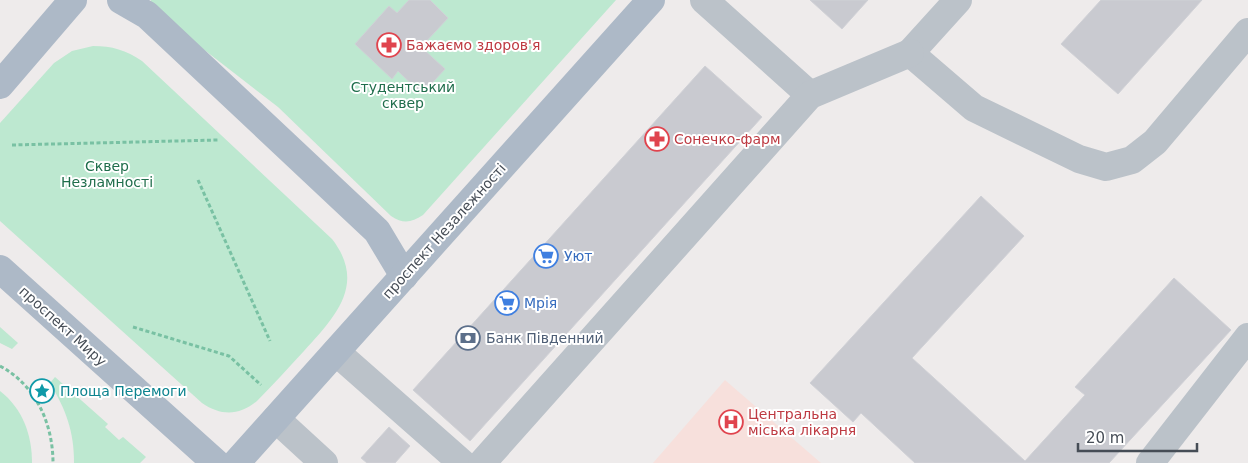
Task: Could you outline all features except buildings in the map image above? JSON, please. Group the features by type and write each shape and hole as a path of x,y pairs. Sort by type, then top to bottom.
{"main road":[{"path":"0,85 73,0"},
{"path":"121,0 147,15 376,231 404,276"},
{"name":"проспект Незалежності","path":"236,463 652,0"},
{"name":"проспект Миру","path":"0,269 216,463"}],"lane":[{"path":"704,0 810,96"},
{"path":"482,463 810,96 910,53 958,0"},
{"path":"910,53 974,108 1079,160 1106,167 1132,160 1154,142 1248,32"},
{"path":"1150,463 1248,337"},
{"path":"336,352 462,463"},
{"path":"276,419 324,463"}],"path":[{"path":"12,145 218,140"},
{"path":"198,180 270,341"},
{"path":"133,327 229,356 267,391"},
{"path":"0,366 19,379 39,405 46,419 50,435 53,463"}],"shaded area":[{"name":"Центральна міська лікарня","path":"725,380 821,463 653,463"}],"green space":[{"name":"Студентський сквер","path":"151,0 616,0 423,215 407,222 391,216 278,107 149,7"},
{"name":"Сквер Незламності","path":"93,46 119,49 142,61 332,239 342,255 347,271 347,285 343,299 336,312 316,338 269,389 257,401 237,412 223,412 202,403 0,221 0,123 54,63 72,51"},
{"path":"0,327 18,343 12,349 0,343"},
{"path":"55,377 108,424 105,427 119,440 123,437 146,457 140,463 74,463 74,451 68,421 50,383"},
{"path":"0,391 15,406 25,423 32,453 32,463 0,463"}],"place":[{"name":"Бажаємо здоров'я","path":"389,45"},
{"name":"Сонечко-фарм","path":"657,139"},
{"name":"Уют","path":"546,256"},
{"name":"Мрія","path":"507,303"},
{"name":"Банк Південний","path":"468,338"},
{"name":"Площа Перемоги","path":"42,391"},
{"name":"Центральна міська лікарня","path":"731,422"}]}
